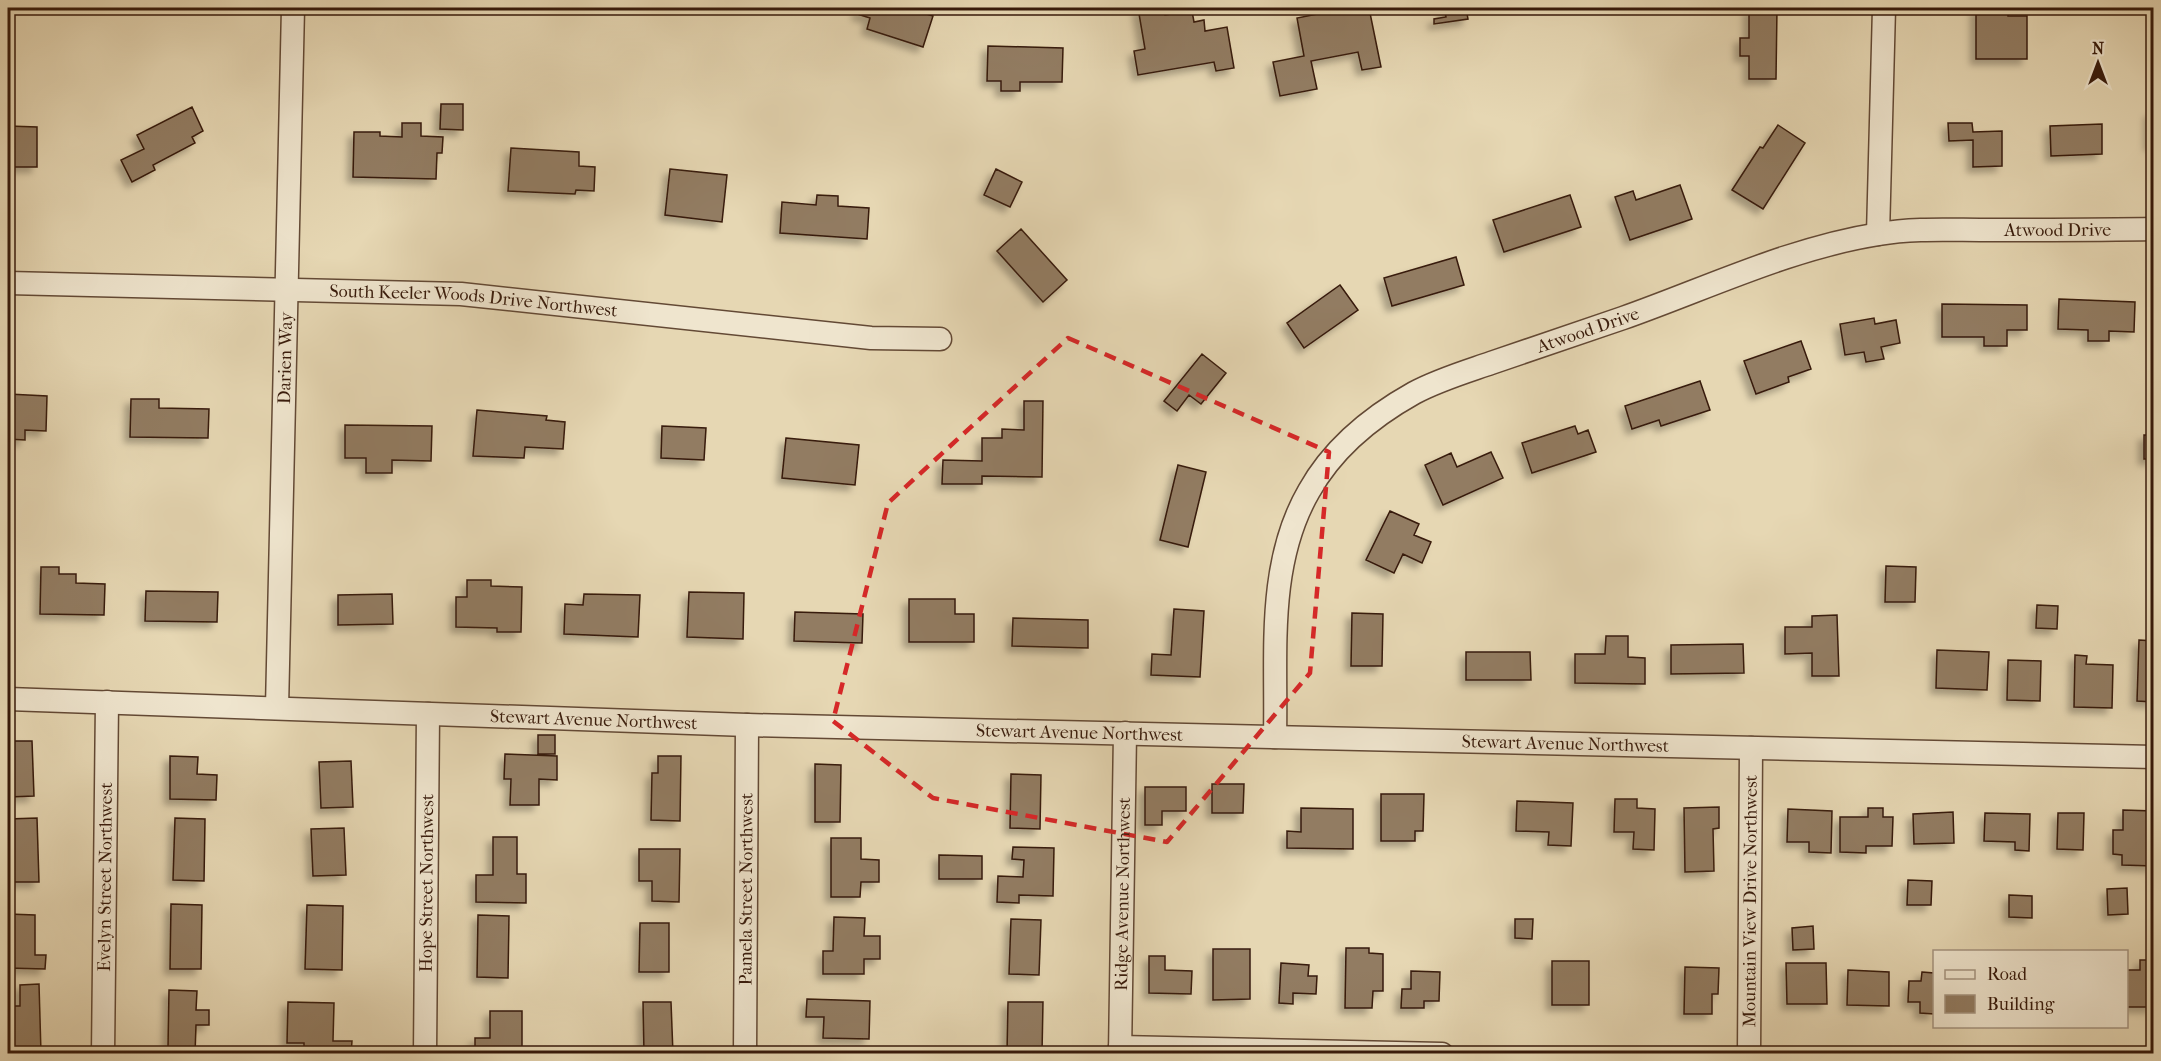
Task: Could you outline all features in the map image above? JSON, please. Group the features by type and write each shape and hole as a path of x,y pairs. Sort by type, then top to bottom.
{"street":[{"name":"Darien Way","path":"277,708 293,8"},
{"path":"1878,234 1884,8"},
{"name":"Atwood Drive","path":"1275,737 1277,595 1286,545 1301,505 1340,448 1358,431 1417,391 1666,303 1766,264 1814,249 1878,234 1904,231 2154,230"},
{"name":"South Keeler Woods Drive Northwest","path":"8,283 461,294 871,338 940,339"},
{"name":"Stewart Avenue Northwest","path":"8,699 747,725 2154,757"},
{"name":"Evelyn Street Northwest","path":"103,1053 107,702"},
{"name":"Hope Street Northwest","path":"424,1053 428,714"},
{"name":"Pamela Street Northwest","path":"745,1053 747,725"},
{"name":"Ridge Avenue Northwest","path":"1120,1050 1125,733"},
{"name":"Mountain View Drive Northwest","path":"1749,1053 1751,748"},
{"path":"1120,1050 1442,1053"}],"highlighted area":[{"path":"1068,338 1329,452 1310,673 1167,842 933,798 833,721 888,503"}],"building":[{"path":"859,8 907,8 933,16 923,47 867,29 870,18 857,14"},
{"path":"1138,8 1164,8 1165,15 1192,11 1194,22 1204,20 1205,31 1227,27 1234,68 1216,71 1214,62 1138,75 1134,51 1145,49"},
{"path":"1348,8 1369,8 1381,67 1362,70 1358,52 1311,61 1317,89 1280,96 1273,62 1304,56 1297,18"},
{"path":"1444,8 1466,8 1468,19 1434,24 1434,19 1446,17"},
{"path":"1749,8 1777,8 1776,79 1749,79 1749,56 1740,56 1740,38 1749,38"},
{"path":"1976,8 2008,8 2008,16 2027,16 2027,59 1976,59"},
{"path":"988,46 1063,48 1062,82 1020,82 1020,91 1001,91 1001,81 987,81"},
{"path":"441,104 463,104 463,130 440,129"},
{"path":"192,107 203,131 192,137 195,143 153,165 155,170 132,182 121,160 144,149 137,135"},
{"path":"2150,112 2154,112 2154,145 2150,145"},
{"path":"402,123 421,123 421,136 443,137 442,153 437,153 436,179 353,177 354,132 380,132 380,136 402,137"},
{"path":"1948,123 1972,123 1973,132 2002,131 2002,166 1973,167 1973,140 1949,141"},
{"path":"2102,124 2102,154 2051,156 2050,126"},
{"path":"1778,125 1805,143 1763,209 1732,190 1760,147 1763,148"},
{"path":"8,126 37,127 37,167 8,167"},
{"path":"511,148 579,152 579,166 595,167 594,191 576,190 575,194 508,191"},
{"path":"670,169 727,175 722,222 665,215"},
{"path":"996,169 1022,182 1010,207 984,195"},
{"path":"1680,185 1692,219 1630,240 1615,197 1633,191 1636,200"},
{"path":"817,195 838,196 838,206 869,208 867,239 780,233 782,202 816,205"},
{"path":"1570,195 1581,227 1504,252 1493,220"},
{"path":"1021,229 1067,280 1043,302 997,251"},
{"path":"1456,257 1464,285 1392,306 1384,278"},
{"path":"1340,285 1358,310 1304,348 1287,323"},
{"path":"2059,299 2135,302 2134,332 2109,331 2109,341 2088,341 2088,330 2058,329"},
{"path":"1942,304 2027,305 2027,330 2007,330 2007,346 1984,346 1984,337 1942,337"},
{"path":"1874,318 1875,324 1896,320 1900,343 1881,347 1884,359 1866,362 1864,352 1845,355 1840,324"},
{"path":"1801,341 1811,369 1788,377 1789,382 1756,394 1744,361"},
{"path":"1202,354 1226,373 1201,404 1189,395 1177,411 1164,401"},
{"path":"1700,381 1710,410 1661,426 1659,420 1632,429 1625,406"},
{"path":"8,394 47,396 46,431 25,430 25,440 8,439"},
{"path":"131,399 159,399 159,408 209,409 208,438 130,437"},
{"path":"1024,401 1043,401 1042,477 982,476 982,484 942,484 943,460 982,461 982,438 1002,438 1002,429 1024,430"},
{"path":"477,410 547,416 546,420 565,422 563,449 525,447 524,458 473,456"},
{"path":"345,425 432,426 431,461 392,460 392,473 366,473 366,458 345,458"},
{"path":"662,426 706,428 704,460 661,458"},
{"path":"1575,426 1578,434 1588,430 1596,452 1532,473 1522,443"},
{"path":"2144,435 2154,435 2154,459 2144,459"},
{"path":"786,438 859,445 855,485 782,478"},
{"path":"1491,452 1503,478 1443,505 1425,465 1451,453 1457,467"},
{"path":"1178,465 1206,472 1188,547 1160,540"},
{"path":"1390,511 1419,524 1414,535 1431,542 1422,563 1403,554 1394,573 1366,560"},
{"path":"1886,566 1916,567 1915,602 1885,602"},
{"path":"41,567 59,567 59,574 76,574 76,583 105,584 104,615 40,614"},
{"path":"467,580 491,580 491,586 522,587 521,632 497,632 497,628 456,627 456,597 467,597"},
{"path":"146,591 218,592 217,622 145,621"},
{"path":"689,592 744,593 743,639 687,637"},
{"path":"392,594 393,624 338,625 338,595"},
{"path":"584,594 640,595 638,637 564,634 565,604 583,605"},
{"path":"909,599 955,599 955,614 974,614 974,642 909,642"},
{"path":"2037,605 2058,606 2057,629 2036,628"},
{"path":"1174,609 1204,611 1200,677 1151,675 1152,654 1171,655"},
{"path":"795,612 863,614 862,643 794,641"},
{"path":"1352,613 1383,614 1382,666 1351,666"},
{"path":"1837,615 1839,676 1812,676 1812,653 1785,654 1785,627 1812,627 1812,616"},
{"path":"1013,618 1088,620 1088,648 1012,646"},
{"path":"1606,636 1628,636 1628,657 1645,658 1645,684 1575,683 1575,654 1605,654"},
{"path":"2139,640 2154,641 2154,702 2137,701"},
{"path":"1743,644 1744,673 1671,674 1671,645"},
{"path":"1937,650 1989,652 1987,690 1936,688"},
{"path":"1466,652 1530,652 1531,680 1466,680"},
{"path":"2075,655 2087,656 2086,664 2113,665 2112,708 2074,707"},
{"path":"2008,660 2041,661 2040,701 2007,700"},
{"path":"538,735 555,735 555,754 538,754"},
{"path":"8,741 32,741 34,796 8,797"},
{"path":"505,754 557,756 557,780 539,779 539,805 510,805 511,779 504,779"},
{"path":"170,756 198,757 197,774 217,775 216,800 170,799"},
{"path":"658,756 681,756 680,821 651,820 652,773 658,773"},
{"path":"351,761 353,807 321,808 319,762"},
{"path":"815,764 841,765 840,822 815,822"},
{"path":"1011,774 1041,775 1040,829 1010,828"},
{"path":"1212,784 1244,784 1243,813 1212,813"},
{"path":"1145,787 1186,787 1186,811 1162,811 1162,825 1145,825"},
{"path":"1381,794 1424,794 1423,831 1415,831 1415,841 1381,841"},
{"path":"1615,799 1637,799 1637,808 1655,809 1654,850 1633,849 1634,832 1614,832"},
{"path":"1517,801 1573,803 1571,846 1548,845 1549,832 1516,831"},
{"path":"1719,807 1719,828 1713,829 1714,871 1685,872 1684,808"},
{"path":"1301,808 1353,809 1353,849 1287,848 1287,831 1301,832"},
{"path":"1868,808 1883,808 1883,817 1893,817 1892,846 1866,846 1866,853 1840,852 1840,817 1868,817"},
{"path":"1788,809 1832,811 1831,853 1809,852 1809,842 1787,842"},
{"path":"2123,810 2154,811 2154,866 2122,865 2122,855 2113,854 2113,830 2123,830"},
{"path":"1953,812 1954,843 1914,844 1913,814"},
{"path":"1985,813 2030,814 2029,851 2015,850 2015,842 1984,841"},
{"path":"2058,813 2084,813 2083,850 2057,849"},
{"path":"37,818 39,882 8,882 8,819"},
{"path":"175,818 205,819 204,881 173,880"},
{"path":"344,828 346,875 313,876 311,829"},
{"path":"493,837 517,837 517,874 526,874 526,903 476,902 476,875 493,875"},
{"path":"831,838 861,838 861,859 879,860 879,882 861,882 860,897 831,897"},
{"path":"1013,847 1054,848 1053,896 1019,895 1019,903 997,902 998,876 1023,877 1024,860 1012,859"},
{"path":"639,849 680,849 679,902 652,901 652,881 639,881"},
{"path":"939,855 982,856 982,879 939,879"},
{"path":"1908,880 1932,881 1931,905 1907,905"},
{"path":"2127,888 2128,914 2108,915 2107,889"},
{"path":"2009,895 2032,896 2032,918 2009,917"},
{"path":"171,904 202,905 201,969 170,969"},
{"path":"307,905 343,906 342,970 305,969"},
{"path":"8,914 35,915 35,955 46,955 45,969 8,968"},
{"path":"478,915 509,916 508,978 477,977"},
{"path":"834,917 865,918 864,936 880,936 880,959 864,959 864,974 823,974 823,951 833,951"},
{"path":"1011,919 1041,920 1039,975 1009,974"},
{"path":"1515,919 1533,919 1532,939 1515,938"},
{"path":"640,923 669,923 669,972 639,972"},
{"path":"1813,926 1814,949 1793,950 1792,928"},
{"path":"1346,948 1369,948 1369,953 1383,954 1383,991 1373,991 1372,1008 1345,1008"},
{"path":"1213,949 1250,949 1250,999 1213,1000"},
{"path":"1149,956 1165,956 1165,970 1192,971 1191,994 1149,993"},
{"path":"2140,960 2154,960 2154,1007 2128,1007 2128,970 2140,970"},
{"path":"1552,961 1589,961 1589,1005 1552,1005"},
{"path":"1281,963 1309,965 1308,976 1317,976 1316,994 1293,993 1293,1004 1279,1003"},
{"path":"1786,963 1826,963 1827,1004 1787,1004"},
{"path":"1685,967 1719,968 1718,994 1712,994 1712,1014 1684,1014"},
{"path":"1848,970 1889,972 1889,1006 1847,1005"},
{"path":"1411,971 1440,972 1439,1001 1424,1001 1424,1008 1401,1008 1402,989 1411,989"},
{"path":"1922,972 1933,973 1933,1014 1920,1013 1920,1002 1908,1002 1909,981 1921,981"},
{"path":"39,984 41,1053 10,1054 9,1006 20,1006 20,985"},
{"path":"169,990 197,991 196,1010 209,1010 209,1025 196,1025 195,1054 177,1054 177,1047 168,1047"},
{"path":"807,999 870,1001 869,1039 823,1038 824,1017 806,1017"},
{"path":"288,1002 334,1003 333,1041 352,1041 351,1054 304,1054 304,1043 287,1043"},
{"path":"643,1002 671,1002 673,1054 644,1054"},
{"path":"1008,1002 1043,1002 1042,1053 1007,1053"},
{"path":"490,1011 522,1011 522,1048 553,1048 553,1054 475,1054 475,1038 490,1038"}]}
